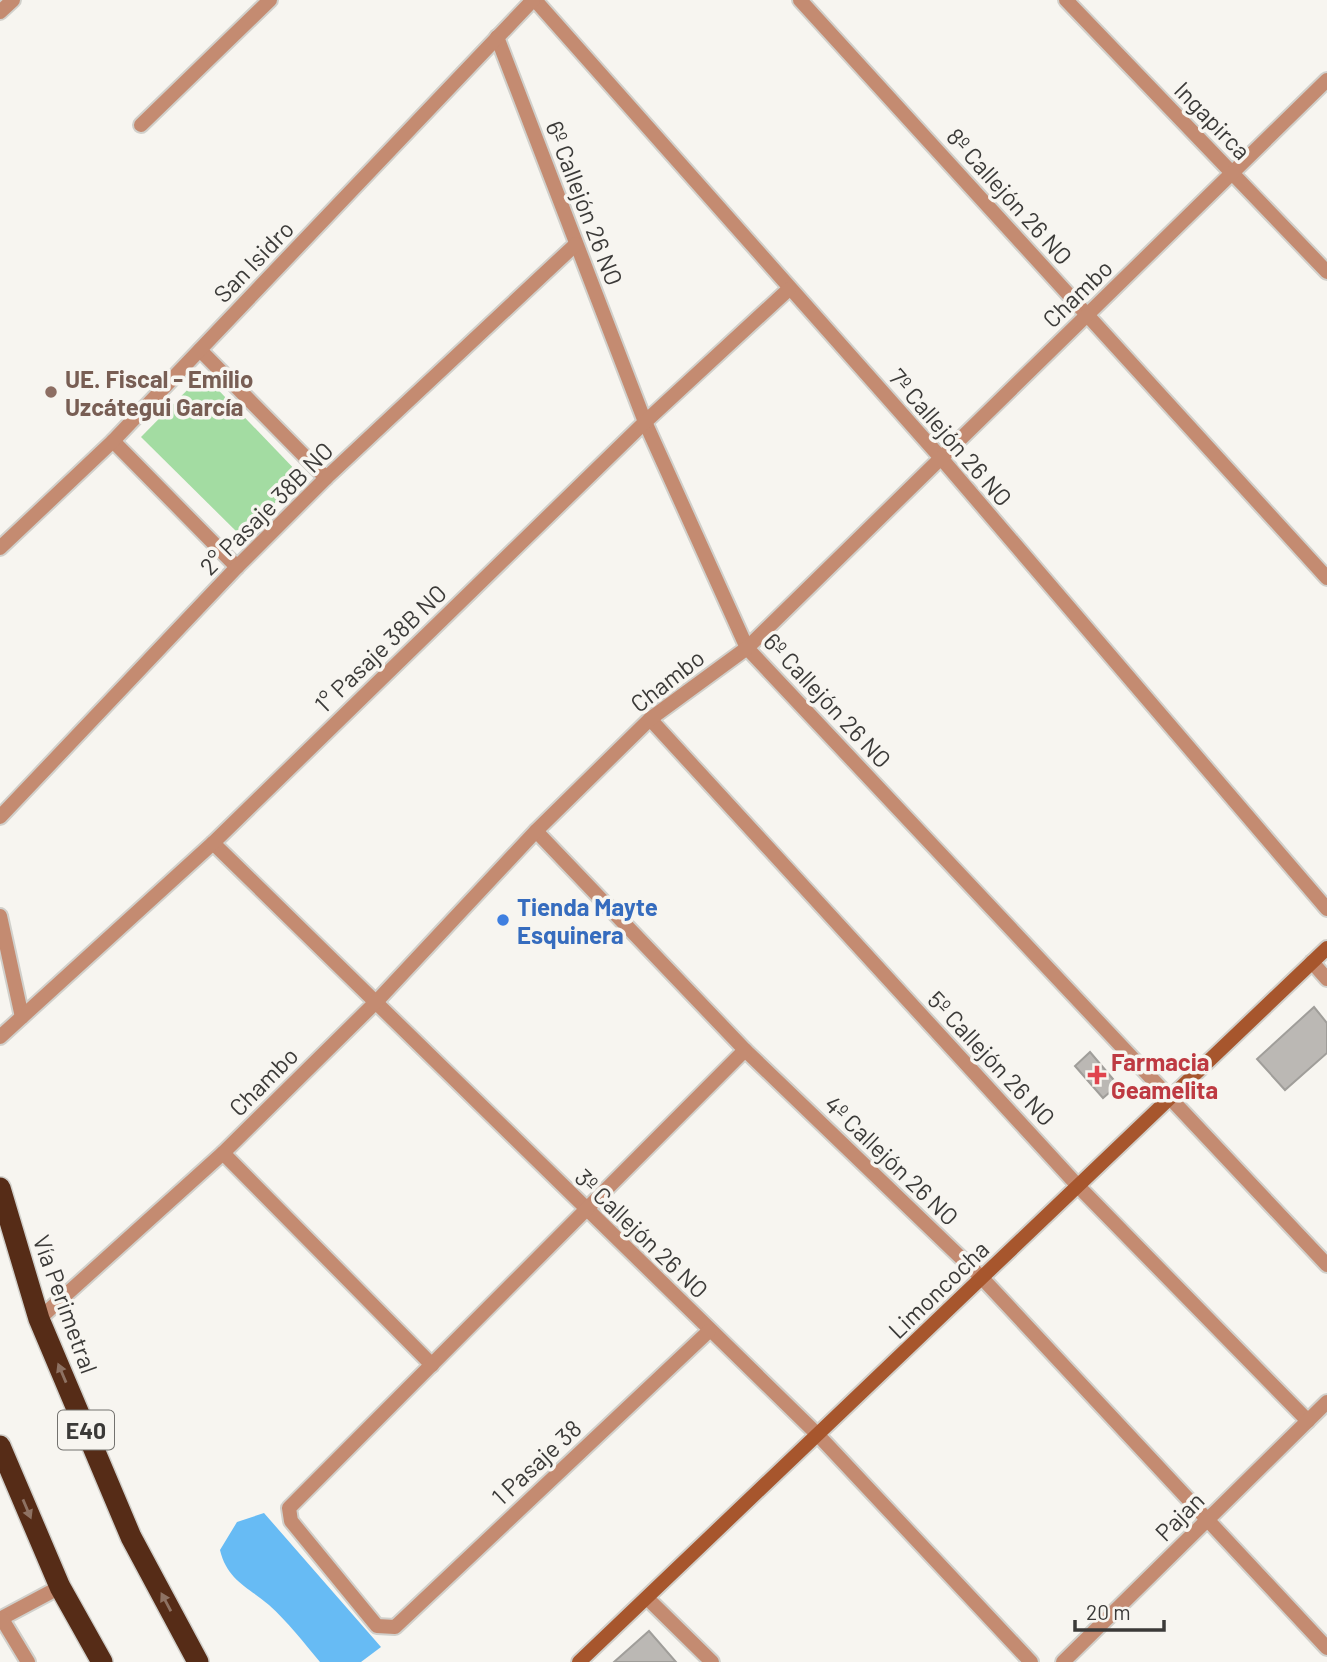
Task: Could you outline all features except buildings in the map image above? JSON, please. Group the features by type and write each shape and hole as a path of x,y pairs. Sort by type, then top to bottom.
{"highway":[{"name":"Vía Perimetral","path":"0,1188 39,1319 131,1537 198,1662"},
{"path":"0,1446 60,1587 102,1662"}],"street":[{"path":"0,12 13,0"},
{"path":"141,125 270,0"},
{"name":"San Isidro","path":"0,548 113,441 534,0"},
{"name":"7º Callejón 26 NO","path":"534,0 941,458 1327,909"},
{"name":"8º Callejón 26 NO","path":"800,0 1327,578"},
{"name":"Ingapirca","path":"1066,0 1327,272"},
{"name":"6º Callejón 26 NO","path":"497,37 645,422 747,648 1169,1100 1327,1265"},
{"name":"Chambo","path":"39,1319 223,1153 377,1001 536,831 650,719 747,648 1327,80"},
{"name":"2° Pasaje 38B NO","path":"0,817 237,567 326,478 576,244"},
{"name":"1° Pasaje 38B NO","path":"0,1037 212,843 645,422 789,289"},
{"path":"200,350 326,478"},
{"path":"113,441 237,567"},
{"name":"5º Callejón 26 NO","path":"650,719 1078,1186 1308,1421"},
{"name":"4º Callejón 26 NO","path":"536,831 746,1050 982,1278 1327,1648"},
{"name":"3º Callejón 26 NO","path":"212,843 377,1001 587,1212 818,1435 1031,1662"},
{"path":"0,916 22,1017"},
{"name":"Limoncocha","path":"579,1662 1327,948"},
{"path":"1312,962 1327,979"},
{"path":"223,1153 432,1365 746,1050"},
{"name":"1 Pasaje 38","path":"432,1365 289,1508 291,1521 377,1626 395,1627 709,1331"},
{"name":"Pajan","path":"1063,1662 1327,1402"},
{"path":"27,1662 1,1619 60,1587"},
{"path":"647,1598 712,1662"}],"green space":[{"path":"203,374 301,476 242,537 141,437"}],"water":[{"path":"264,1513 381,1647 361,1662 320,1662 269,1605 233,1576 220,1550 237,1522"}],"place":[{"name":"UE. Fiscal - Emilio Uzcátegui García","path":"51,392"},
{"name":"Tienda Mayte Esquinera","path":"503,920"},
{"name":"Farmacia Geamelita","path":"1097,1075"}]}
